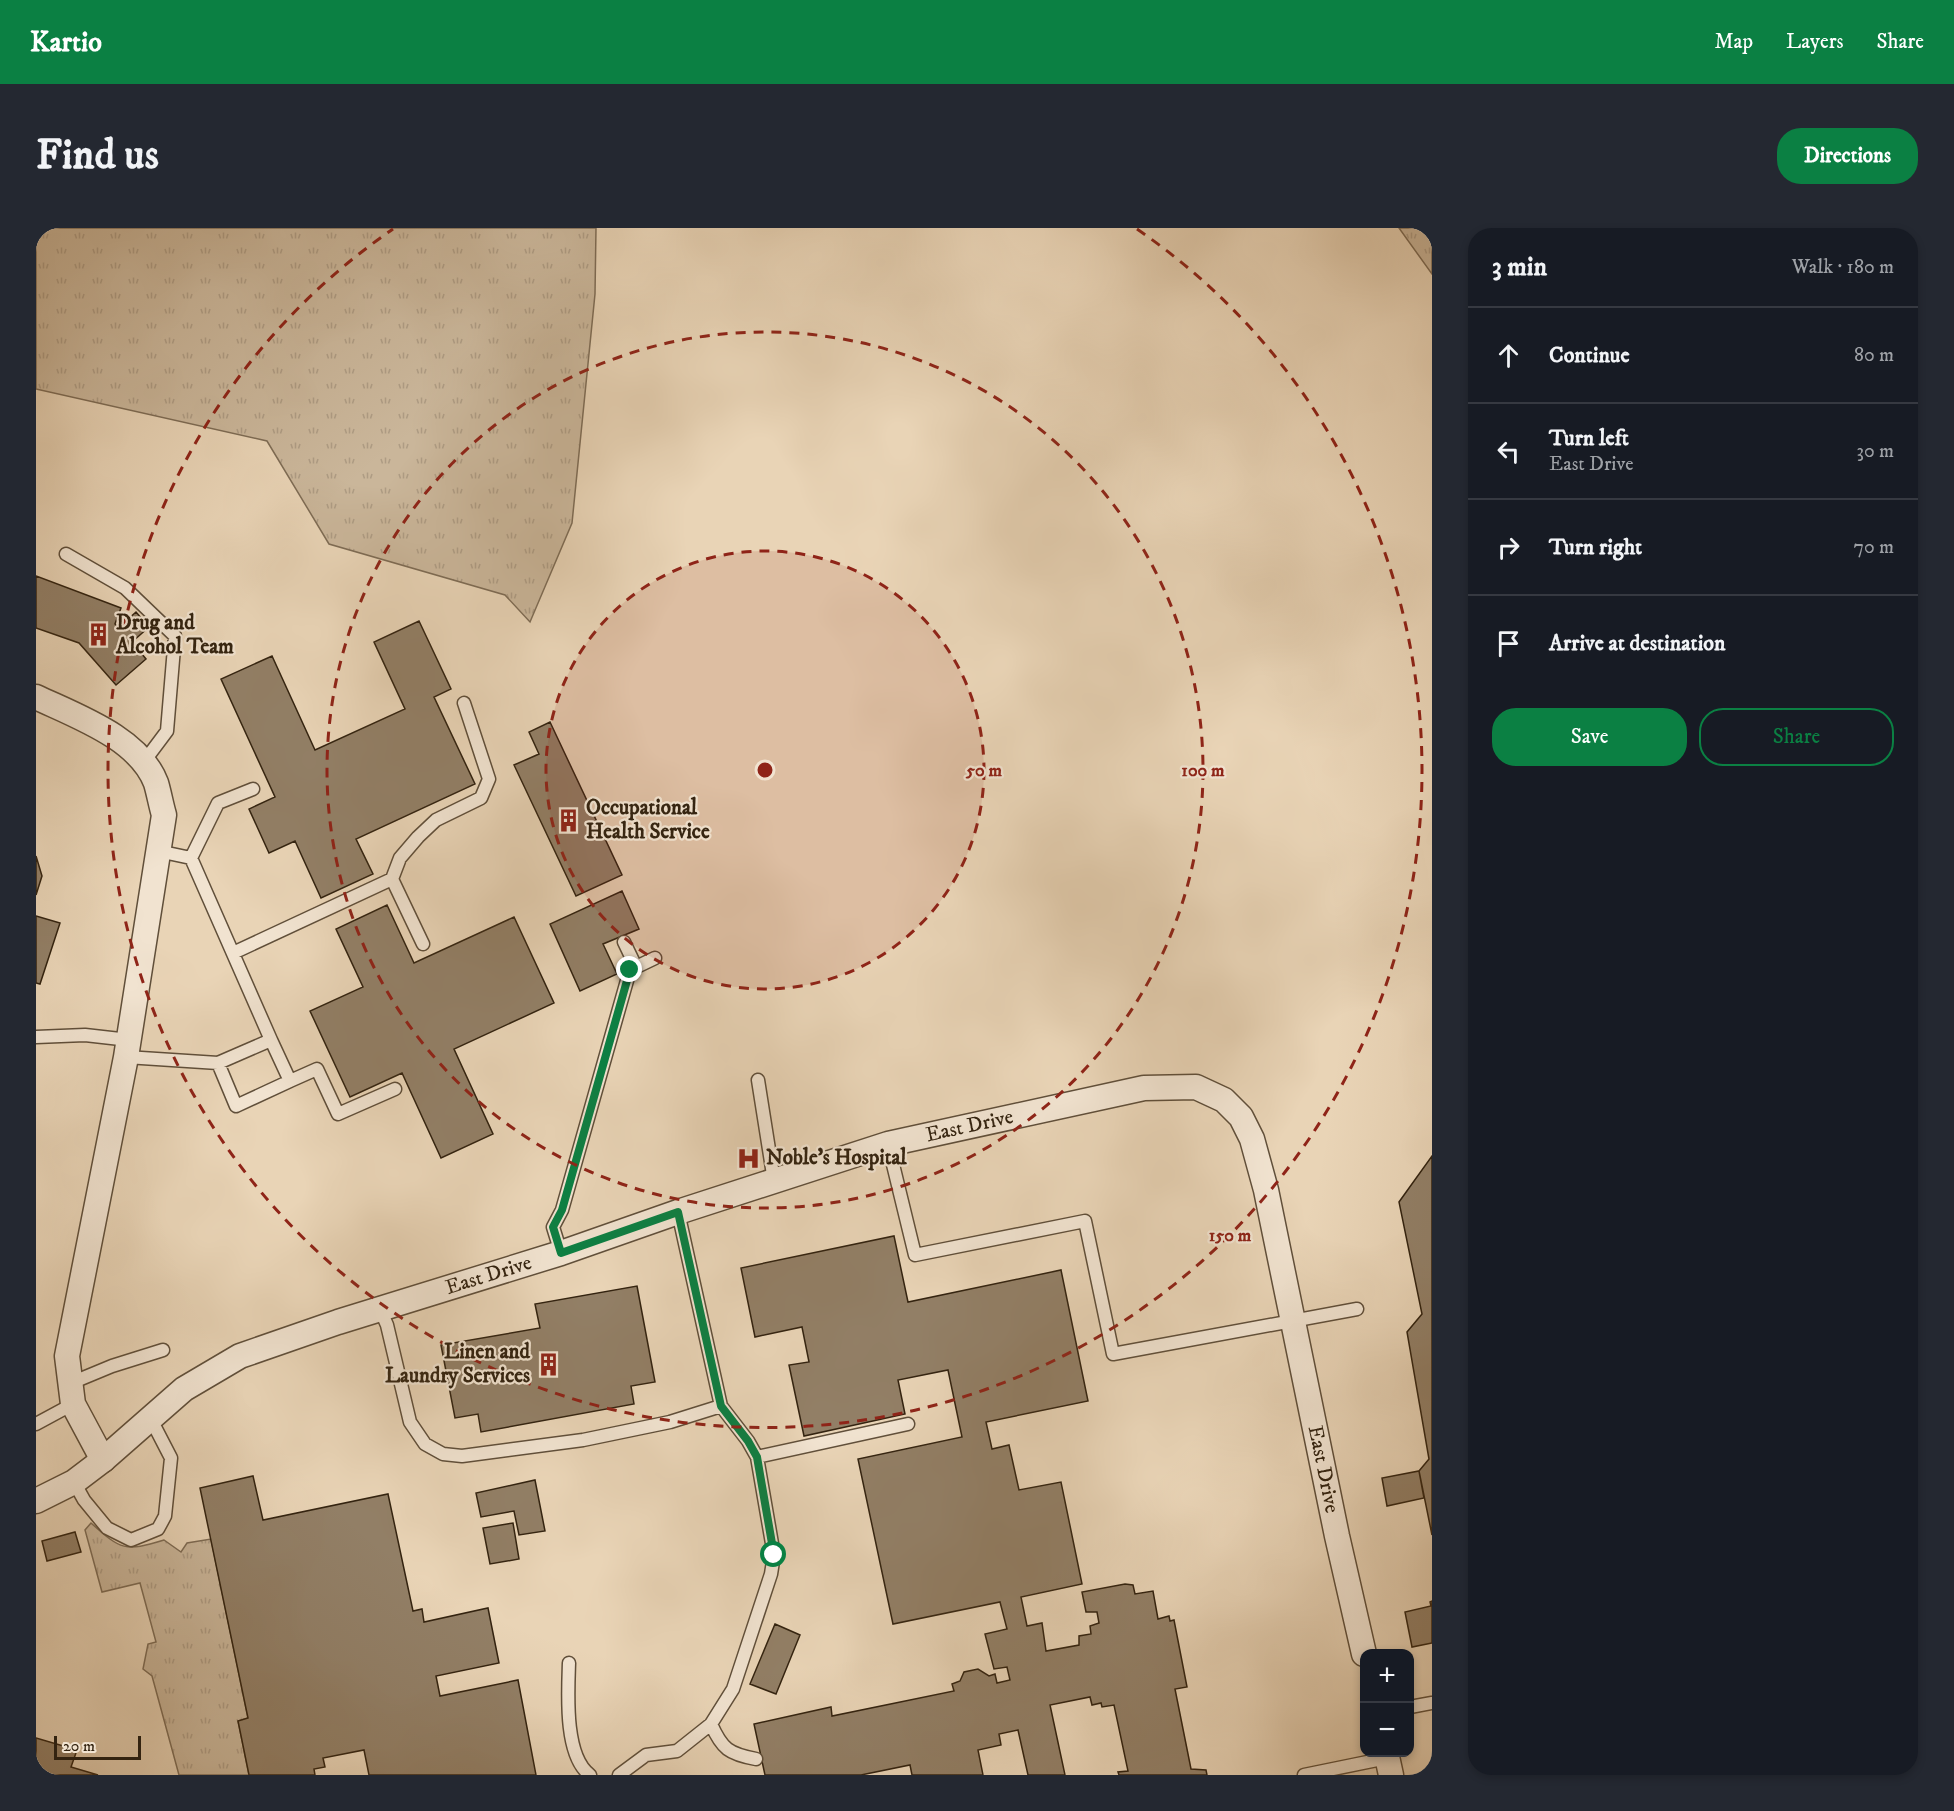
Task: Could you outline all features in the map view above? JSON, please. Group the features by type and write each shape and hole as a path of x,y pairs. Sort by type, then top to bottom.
{"street":[{"path":"36,697 86,720 134,750 155,782 164,815 128,1048 67,1356 72,1393 103,1460"},
{"name":"East Drive","path":"36,1501 74,1482 103,1460 184,1389 240,1356 380,1309 561,1253 678,1212 888,1144 1144,1088 1196,1087 1224,1100 1240,1117 1252,1139 1266,1190 1345,1574 1364,1649"}],"lane":[{"path":"66,554 125,588 175,636 167,731 143,763"},
{"path":"233,953 392,879 400,858 436,820 481,798 489,779 464,703"},
{"path":"253,789 218,803 191,858 290,1081"},
{"path":"158,851 191,858"},
{"path":"392,879 423,944"},
{"path":"624,942 636,967"},
{"path":"561,1253 553,1227 562,1210 630,970 655,958"},
{"path":"36,1037 85,1035 128,1048 218,1063 271,1040"},
{"path":"218,1063 236,1106 317,1069 338,1114 395,1089"},
{"path":"758,1080 774,1181"},
{"path":"888,1144 915,1255 1085,1221 1113,1354 1357,1309"},
{"path":"619,1775 646,1755 677,1751 711,1724 733,1689 771,1574 774,1555 757,1457 748,1441 721,1406 678,1212"},
{"path":"380,1309 387,1325 410,1422 426,1444 443,1454 462,1456 583,1440 670,1422 721,1406"},
{"path":"36,1424 72,1393 112,1366 163,1350"},
{"path":"74,1482 84,1500 107,1528 131,1540 158,1529 165,1516 171,1458 149,1420"},
{"path":"757,1457 908,1424"},
{"path":"569,1663 568,1720 580,1768 590,1775"},
{"path":"1414,1706 1432,1703"},
{"path":"711,1724 719,1742 737,1756 756,1759"},
{"path":"1304,1775 1388,1762"}],"green space":[{"path":"36,228 596,228 595,294 572,523 530,622 505,595 329,544 267,441 36,389"},
{"path":"1399,228 1432,228 1432,274"},
{"path":"91,1523 110,1539 124,1546 140,1546 164,1540 181,1552 187,1543 211,1539 248,1718 238,1721 249,1775 179,1775 152,1676 143,1669 148,1644 156,1642 140,1583 102,1592 85,1530"}],"building":[{"name":"Drug and Alcohol Team","path":"36,576 121,608 115,624 118,628 136,612 149,627 132,642 146,659 116,685 79,643 36,628"},
{"path":"419,621 451,689 434,697 475,784 356,839 373,874 321,898 295,841 269,853 249,809 275,797 221,679 272,656 315,750 405,709 374,642"},
{"name":"Occupational Health Service","path":"550,722 622,875 576,896 514,765 539,754 529,732"},
{"path":"36,856 42,876 36,895"},
{"path":"622,891 639,929 603,944 617,974 580,991 550,924"},
{"path":"387,905 414,963 514,917 554,1003 454,1049 493,1134 441,1158 402,1073 350,1097 310,1011 363,987 336,929"},
{"path":"36,916 60,923 40,984 36,983"},
{"path":"1432,1156 1432,1535 1419,1471 1429,1459 1407,1332 1422,1314 1399,1202"},
{"path":"894,1236 908,1302 1061,1270 1088,1401 986,1422 992,1449 1009,1445 1019,1490 1061,1482 1082,1584 1021,1597 1027,1626 1042,1623 1046,1651 1079,1645 1079,1636 1091,1634 1090,1626 1099,1623 1097,1612 1086,1612 1082,1592 1125,1584 1133,1585 1135,1594 1153,1591 1158,1619 1169,1616 1170,1621 1174,1620 1187,1687 1175,1689 1191,1769 1206,1770 1207,1775 1119,1775 1118,1772 1128,1771 1114,1705 1102,1707 1101,1703 1092,1705 1090,1697 1050,1705 1065,1775 1028,1775 1018,1730 999,1734 1001,1745 978,1750 983,1775 912,1775 910,1765 861,1775 765,1775 754,1724 831,1707 832,1716 954,1691 952,1684 960,1681 964,1672 978,1669 989,1676 995,1674 997,1683 1010,1680 1007,1667 994,1669 985,1634 1007,1629 1000,1602 893,1624 858,1459 962,1437 948,1370 898,1380 905,1414 804,1436 789,1365 809,1362 802,1327 755,1337 741,1268"},
{"name":"Linen and Laundry Services","path":"637,1286 655,1382 631,1386 634,1404 481,1432 478,1414 455,1418 441,1345 540,1328 535,1304"},
{"path":"1419,1471 1424,1498 1387,1506 1382,1478"},
{"path":"253,1476 263,1520 388,1494 413,1611 422,1609 424,1622 488,1608 499,1663 436,1676 440,1696 518,1680 536,1775 369,1775 364,1750 323,1758 325,1767 314,1769 315,1775 249,1775 238,1721 248,1718 200,1488"},
{"path":"535,1480 545,1531 519,1535 514,1511 481,1517 476,1493"},
{"path":"513,1523 519,1559 490,1564 483,1528"},
{"path":"75,1532 81,1552 47,1561 42,1541"},
{"path":"1432,1601 1432,1643 1412,1647 1405,1612 1431,1606"},
{"path":"775,1624 800,1635 776,1694 750,1684"},
{"path":"36,1738 77,1750 71,1767 98,1775 36,1775"}],"place":[{"name":"Drug and Alcohol Team","path":"98,635"},
{"name":"Occupational Health Service","path":"568,820"},
{"name":"Noble's Hospital","path":"748,1158"},
{"name":"Linen and Laundry Services","path":"548,1364"}],"route":[{"path":"630,970 562,1210 553,1227 561,1253 678,1212 721,1406 748,1441 757,1457 774,1555"}]}
